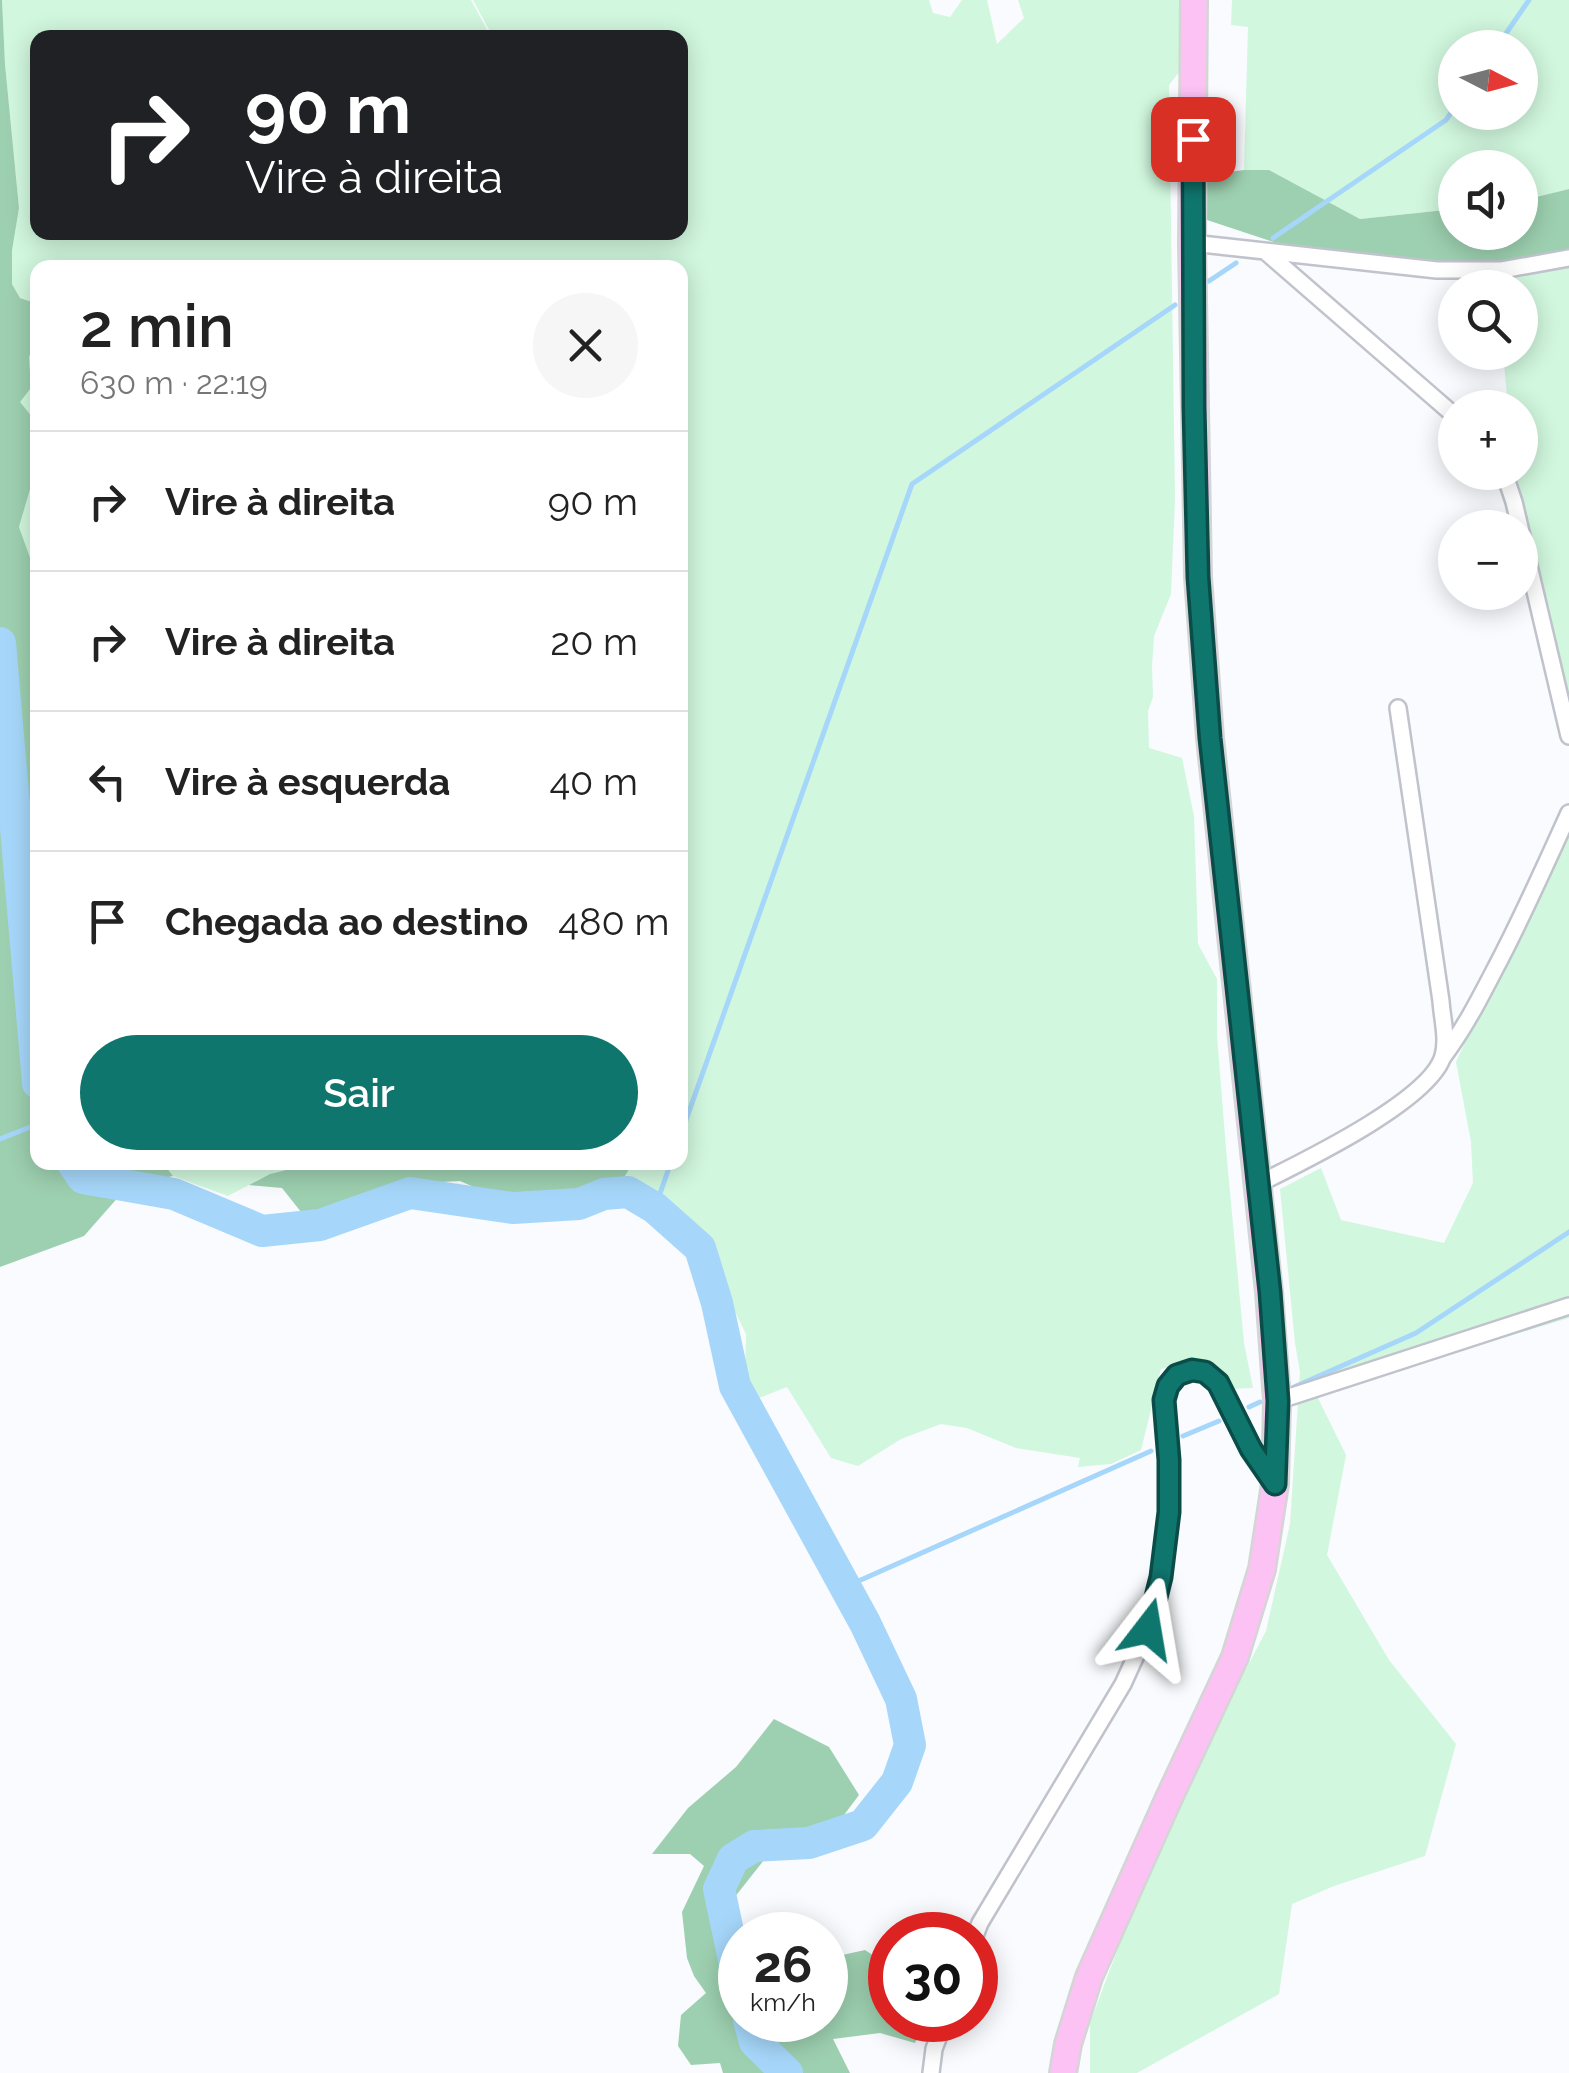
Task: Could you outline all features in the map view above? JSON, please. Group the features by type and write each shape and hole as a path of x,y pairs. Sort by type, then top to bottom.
{"highway":[{"path":"1063,2073 1089,1976 1236,1657 1262,1569 1275,1484 1278,1401 1270,1292 1208,720 1198,558 1192,243 1194,0"}],"street":[{"path":"1192,243 1472,272 1569,258"},
{"path":"1266,252 1438,401"},
{"path":"1510,490 1569,736"},
{"path":"1398,708 1441,1001 1443,1057"},
{"path":"1258,1184 1344,1141 1405,1099 1429,1076 1473,1012 1569,813"},
{"path":"1278,1401 1569,1306"},
{"path":"987,1912 1123,1684 1148,1629 1161,1577 1169,1512 1164,1400 1177,1375 1192,1370 1205,1372 1218,1383 1251,1449 1275,1484"},
{"path":"931,2073 936,2042"}],"green space":[{"path":"2,0 471,0 487,30 30,30 30,240 688,240 688,30 489,30 473,0 929,0 933,13 950,17 962,0 987,0 997,44 1024,18 1018,0 1179,0 1183,63 1169,85 1175,498 1171,594 1154,636 1149,748 1182,758 1194,816 1198,944 1217,979 1217,1036 1226,1149 1244,1343 1253,1388 1228,1389 1211,1367 1187,1363 1161,1369 1141,1450 1111,1464 1078,1467 1080,1458 1016,1448 967,1428 941,1424 901,1439 858,1466 831,1458 787,1387 759,1398 745,1379 746,1334 728,1298 710,1240 698,1226 680,1218 637,1183 623,1179 629,1170 688,1170 688,260 30,260 30,302 20,298 12,284 12,251 19,208"},
{"path":"2,0 19,208 12,251 12,284 20,298 30,301 30,389 20,402 30,414 30,489 19,527 30,558 30,1170 168,1170 173,1176 128,1186 84,1236 0,1267"},
{"path":"1232,0 1569,0 1569,189 1538,197 1538,150 1438,150 1438,211 1360,219 1269,170 1244,170 1248,27 1231,25"},
{"path":"1269,170 1360,219 1438,211 1438,250 1538,250 1538,197 1569,189 1569,250 1497,267 1313,255 1204,219 1207,175"},
{"path":"1569,263 1569,719 1538,567 1538,510 1525,510 1520,490 1538,490 1538,390 1506,390 1505,370 1538,370 1538,270"},
{"path":"30,389 30,415 19,402"},
{"path":"30,489 30,559 19,527"},
{"path":"1569,815 1569,1318 1316,1394 1346,1455 1327,1555 1389,1660 1456,1744 1425,1856 1292,1904 1279,1994 1137,2073 1090,2073 1090,2023 1165,1823 1266,1631 1290,1524 1300,1372 1280,1189 1321,1168 1341,1220 1444,1243 1473,1183 1471,1142 1456,1062"},
{"path":"168,1170 286,1170 228,1196 173,1176"},
{"path":"286,1170 629,1170 623,1179 582,1194 499,1198 460,1181 403,1184 309,1222 282,1188 249,1185"},
{"path":"774,1719 829,1747 859,1795 841,1819 779,1841 723,1912 718,1912 718,2042 834,2042 850,2073 723,2073 720,2063 691,2065 678,2046 681,2015 706,1993 687,1958 682,1912 704,1866 690,1854 652,1854 688,1808 736,1767"},
{"path":"865,1950 868,1952 868,2035 848,2037 848,1954"}],"waterway":[{"path":"1508,30 1529,0"},
{"path":"1273,238 1438,125"},
{"path":"1209,281 1236,263"},
{"path":"688,1114 912,484 1175,305"},
{"path":"0,643 30,990"},
{"path":"0,1139 30,1127"},
{"path":"78,1170 83,1178 174,1194 262,1231 320,1225 410,1193 513,1208 579,1204 604,1194 628,1192 655,1208 700,1248 735,1386 865,1623 901,1699 910,1745 897,1782 863,1825 809,1843 754,1846 733,1859 719,1889 724,1912"},
{"path":"655,1208 668,1170"},
{"path":"1294,1387 1416,1333 1569,1232"},
{"path":"1249,1407 1260,1402"},
{"path":"1183,1436 1219,1421"},
{"path":"845,1587 1151,1451"},
{"path":"755,2042 787,2073"}],"route":[{"path":"1148,1629 1161,1577 1169,1512 1164,1400 1168,1386 1177,1375 1192,1370 1205,1372 1218,1383 1240,1430 1275,1484 1277,1436 1270,1292 1210,738 1198,577 1193,139"}]}
